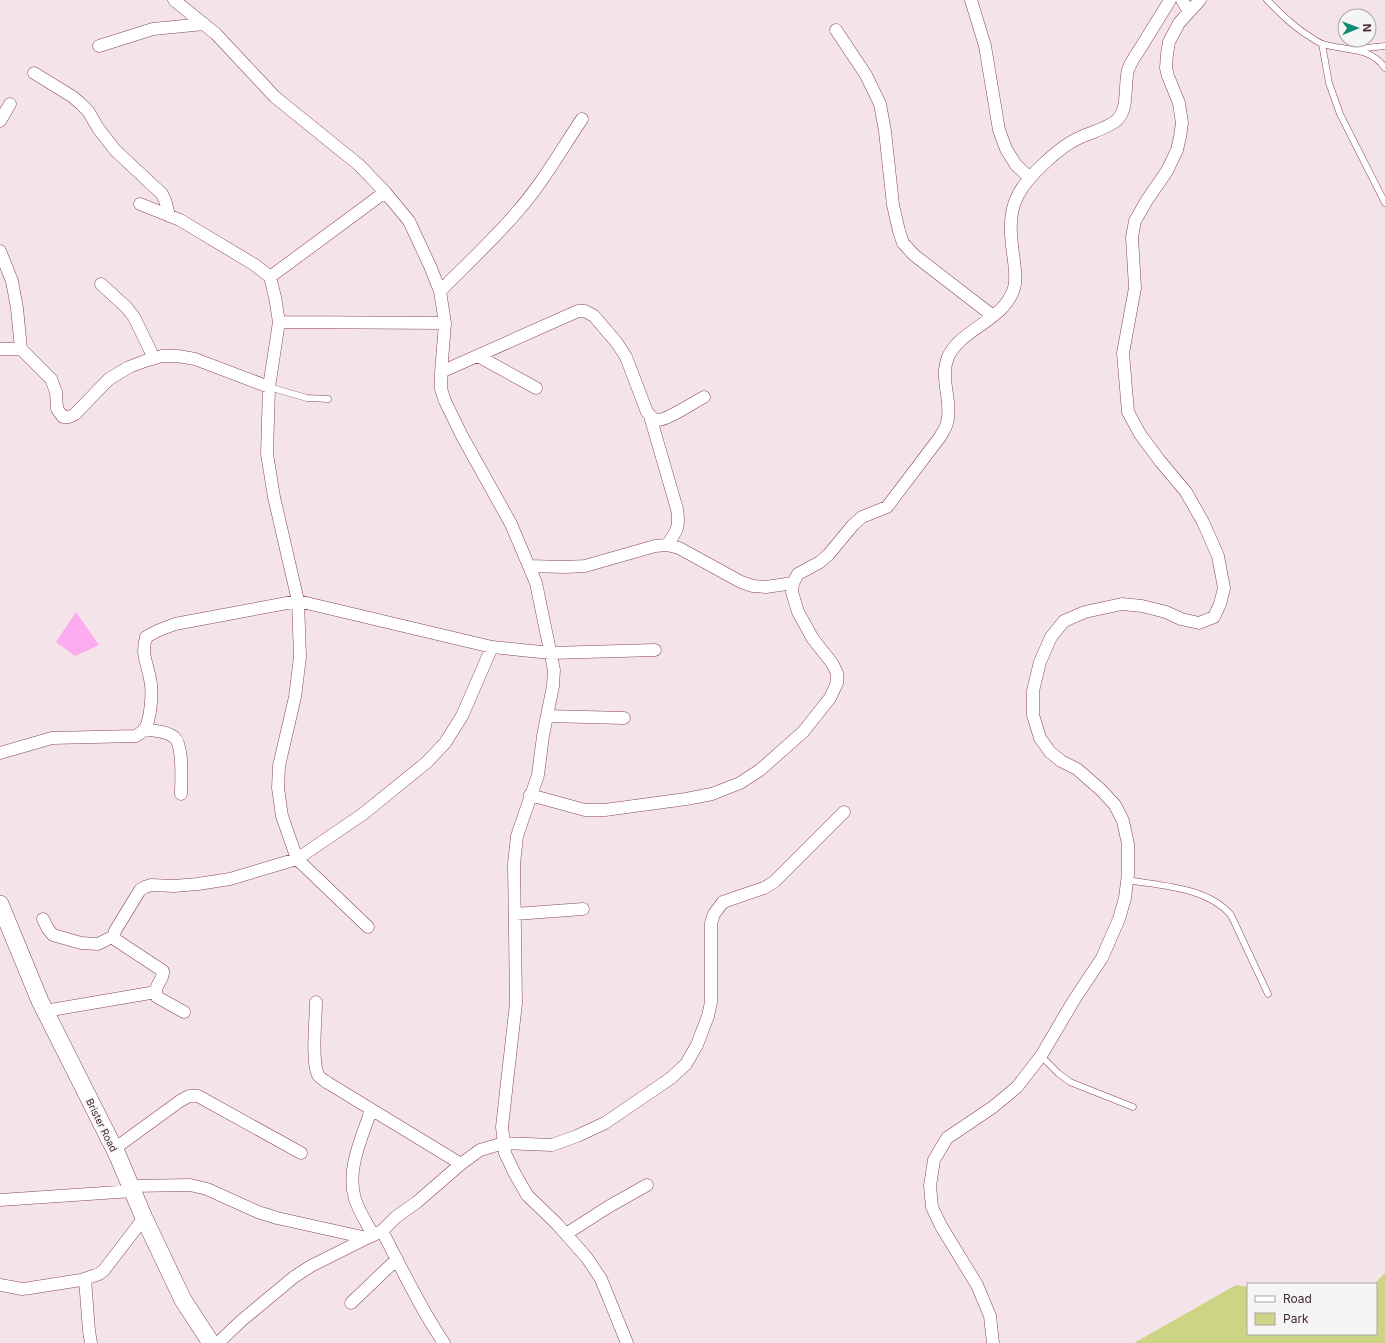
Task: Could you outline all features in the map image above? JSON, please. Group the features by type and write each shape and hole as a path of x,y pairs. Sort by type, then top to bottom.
{"street":[{"path":"174,0 216,34 275,97 359,165 386,192 409,221 440,291 445,323 441,372 441,389 444,401 512,524 536,583 554,670 553,686 538,775 517,836 514,864 516,1002 502,1127 505,1153 527,1195 566,1234 587,1258 601,1279 627,1343"},
{"path":"971,0 984,46 999,130 1006,149 1016,165 1030,178"},
{"path":"530,795 585,810 605,810 712,794 740,782 760,770 803,732 830,698 837,683 837,673 832,663 813,639 798,612 792,592 793,583 798,574 820,562 829,554 853,525 862,517 887,507 940,437 947,424 948,411 945,371 948,357 956,345 1007,303 1014,290 1016,273 1010,230 1013,209 1018,195 1030,178 1056,153 1076,139 1118,120 1126,100 1128,71 1134,58 1170,0"},
{"path":"1182,0 1189,12"},
{"path":"993,1343 990,1316 977,1285 941,1226 932,1207 930,1186 934,1160 947,1138 993,1107 1018,1087 1041,1056 1074,1000 1102,958 1119,919 1128,880 1128,844 1123,821 1115,805 1102,790 1077,769 1061,761 1050,752 1040,738 1033,715 1033,691 1040,662 1051,637 1064,621 1086,612 1122,604 1142,606 1166,612 1181,619 1199,623 1214,617 1220,604 1224,588 1218,556 1203,522 1186,492 1140,434 1128,412 1123,354 1135,288 1132,237 1135,221 1147,200 1167,171 1177,150 1180,137 1182,123 1179,103 1166,68 1169,42 1179,22 1200,0"},
{"path":"99,46 153,29 204,24"},
{"path":"836,30 866,76 880,104 885,131 893,205 899,231 904,243 914,255 992,316"},
{"path":"34,72 73,97 84,108 119,154 162,194 169,216"},
{"path":"0,121 10,104"},
{"path":"440,291 518,212 535,190 582,119"},
{"path":"270,277 386,192"},
{"path":"140,204 180,220 248,261 270,277 279,322 269,387 267,454 274,497 298,601 300,656 296,697 279,766 278,788 282,816 297,859 368,927"},
{"path":"0,251 12,281 17,308 21,349 51,379 56,392 57,409 63,417 69,417 80,409 109,379 129,367 162,356 178,356 195,359 269,387"},
{"path":"101,284 126,307 134,317 154,358"},
{"path":"441,372 578,311 585,311 594,316 617,343 626,357 647,412 650,416 679,519 679,527 667,545"},
{"path":"279,322 445,323"},
{"path":"0,349 21,349"},
{"path":"478,356 536,388"},
{"path":"650,416 658,420 668,417 704,397"},
{"path":"529,566 585,566 656,546 667,545 679,548 741,582 753,586 766,587 793,583"},
{"path":"0,753 52,738 136,736 144,730 149,720 151,680 144,659 143,646 146,637 156,631 175,624 298,601 492,647 551,653 655,650"},
{"path":"184,1012 157,997 156,986 164,975 163,971 116,940 114,936 115,931 140,890 151,885 174,886 230,879 297,859 362,814 427,762 445,743 462,716 492,647"},
{"path":"547,716 624,718"},
{"path":"144,730 169,734 174,736 177,741 180,754 181,794"},
{"path":"218,1343 241,1321 294,1277 311,1266 374,1235 480,1150 504,1143 552,1144 577,1136 605,1123 671,1078 686,1064 697,1045 708,1016 711,1002 711,923 714,914 723,902 764,888 774,882 844,812"},
{"name":"Brister Road","path":"0,904 45,1011 114,1149 144,1218 183,1300 211,1343"},
{"path":"514,914 583,909"},
{"path":"44,919 48,929 53,935 81,944 98,944 114,936"},
{"path":"45,1011 156,992"},
{"path":"316,1002 315,1052 316,1067 319,1076 371,1110 461,1164"},
{"path":"114,1149 180,1100 189,1096 198,1096 301,1153"},
{"path":"371,1110 355,1157 352,1171 354,1198 374,1235 397,1259 444,1343"},
{"path":"0,1200 132,1188 190,1185 207,1189 258,1212 277,1218 374,1235"},
{"path":"566,1234 608,1207 647,1185"},
{"path":"0,1285 22,1289 86,1279 98,1274 104,1270 144,1218"},
{"path":"351,1303 397,1259"},
{"path":"86,1279 91,1343"}],"lane":[{"path":"1267,0 1287,20 1322,44 1354,49 1371,55 1385,68"},
{"path":"1322,44 1329,82 1337,106 1385,203"},
{"path":"1354,49 1385,46"},
{"path":"269,387 307,398 328,399"},
{"path":"1128,880 1195,892 1213,899 1224,906 1231,915 1268,994"},
{"path":"1041,1056 1058,1073 1070,1082 1133,1107"}],"green space":[{"path":"1385,1273 1385,1343 1134,1343 1236,1285 1247,1287 1247,1335 1377,1335 1377,1283 1375,1283"}],"building":[{"path":"76,612 99,645 75,656 56,642"}]}
